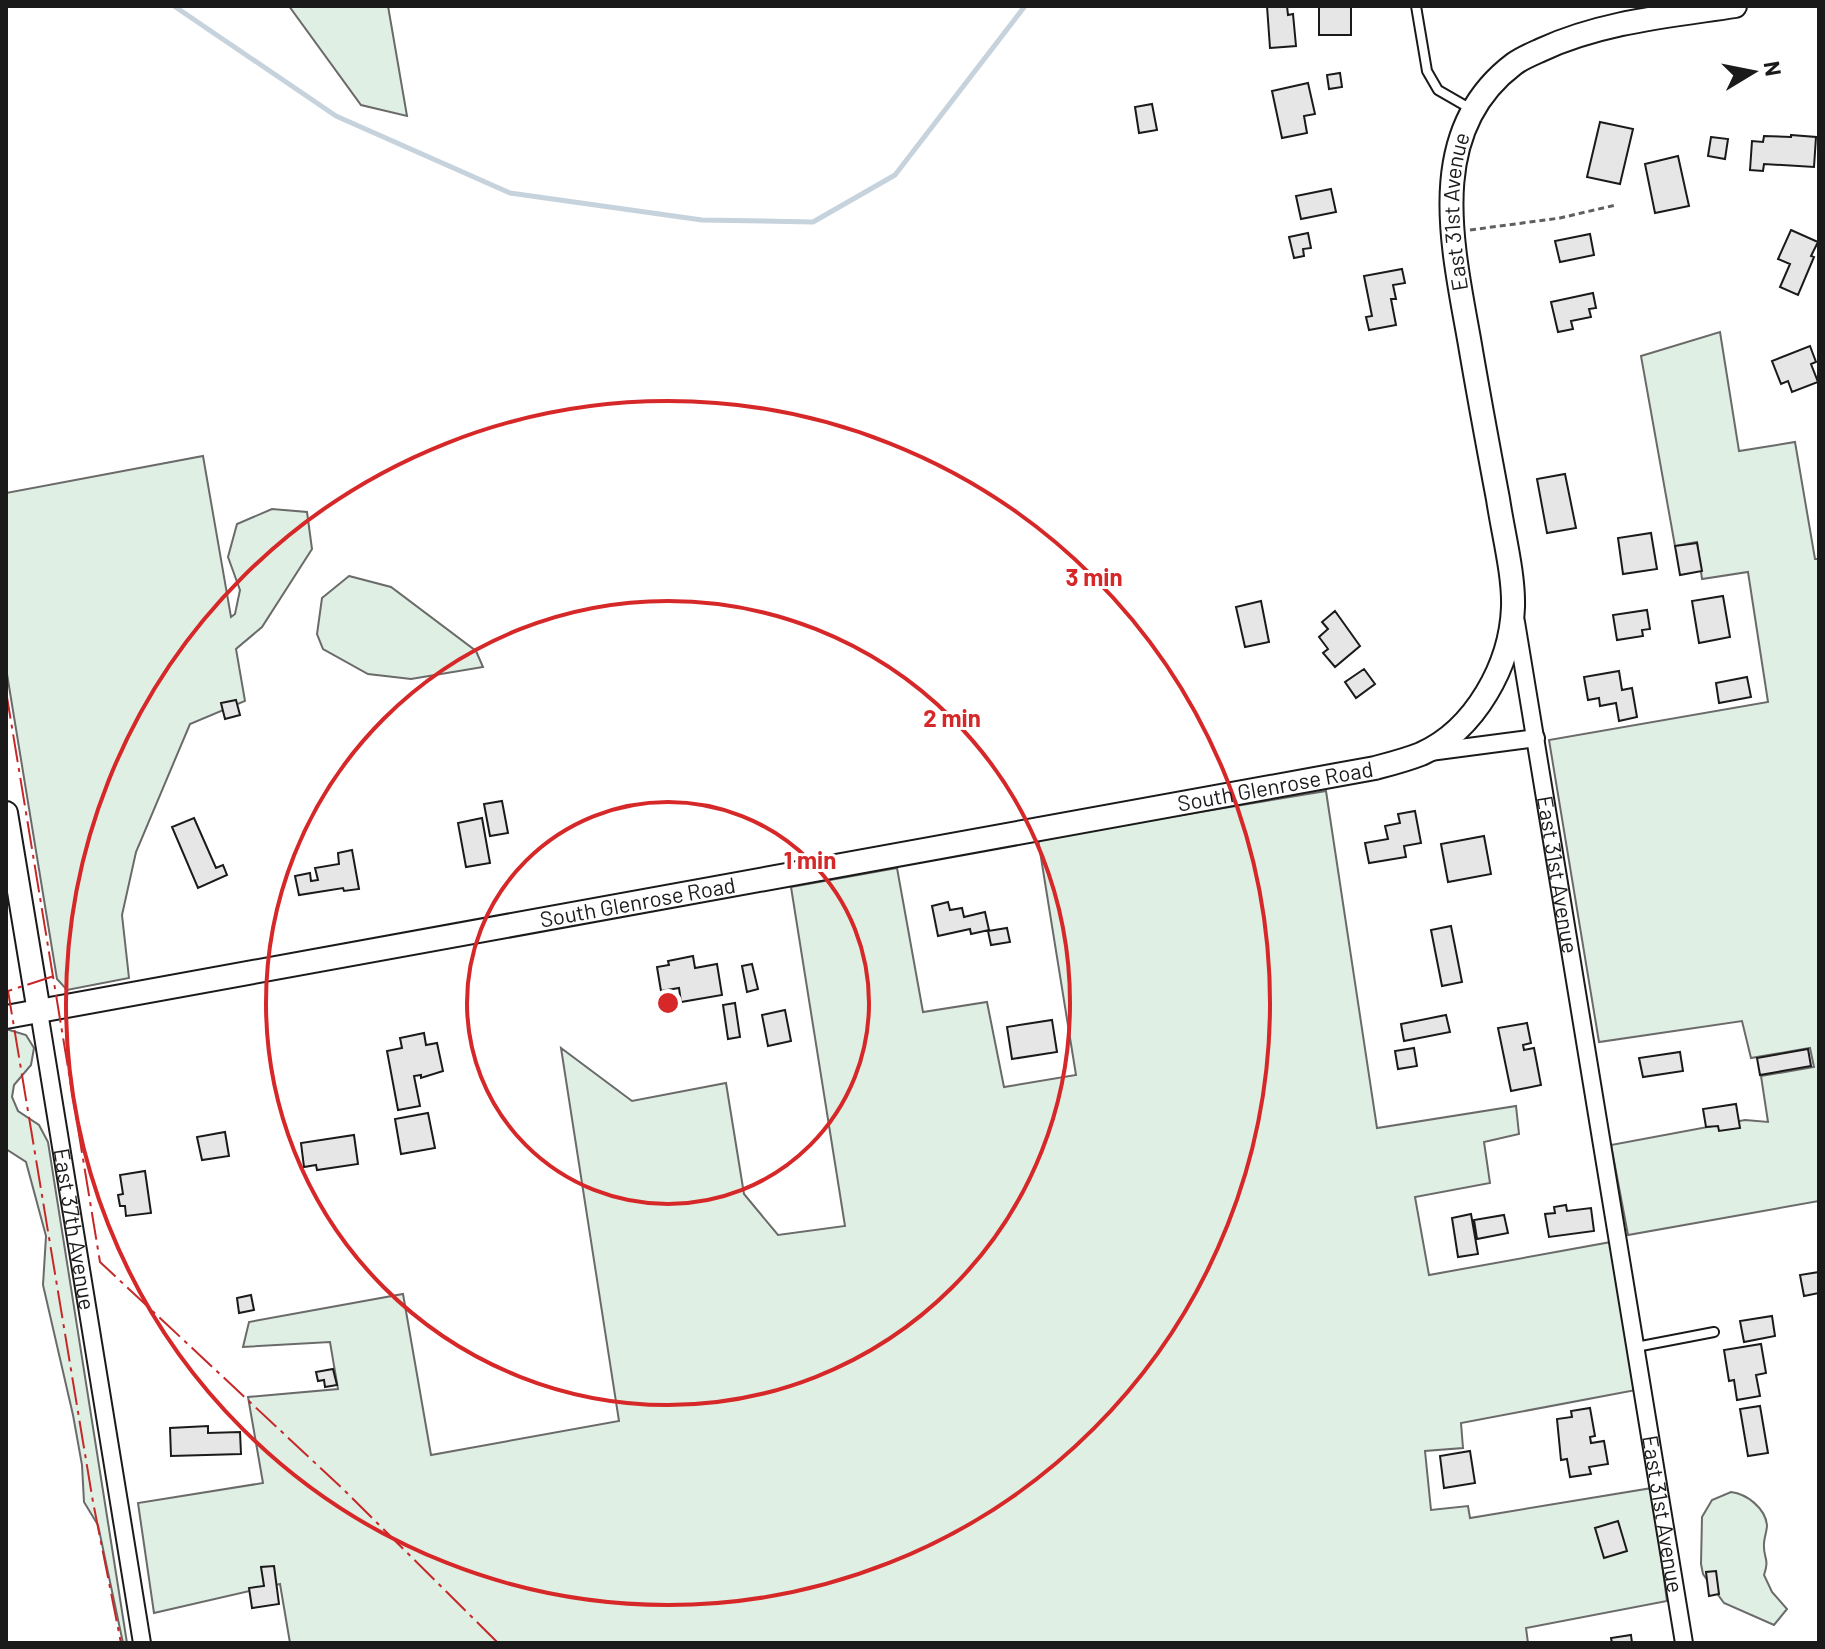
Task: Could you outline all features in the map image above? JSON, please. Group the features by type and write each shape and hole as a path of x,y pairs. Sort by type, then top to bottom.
{"street":[{"path":"1471,109 1516,62 1568,38 1625,23 1735,6"},
{"name":"East 31st Avenue","path":"1471,109 1457,150 1450,198 1456,268 1506,545 1513,607 1684,1643"},
{"name":"South Glenrose Road","path":"6,1017 1359,771 1422,753 1455,731 1485,696 1500,670 1513,607"},
{"path":"1422,753 1536,738"},
{"name":"East 37th Avenue","path":"6,813 142,1643"}],"lane":[{"path":"1416,6 1427,71 1438,90 1471,109"},
{"path":"1636,1347 1714,1332"}],"path":[{"path":"1453,232 1560,218 1616,205"}],"green space":[{"path":"289,6 388,6 407,116 361,105"},
{"path":"1720,332 1739,451 1795,442 1815,559 1819,559 1819,1201 1628,1235 1611,1145 1745,1120 1768,1122 1761,1076 1814,1067 1810,1048 1751,1058 1742,1021 1599,1042 1549,740 1768,702 1748,572 1702,579 1697,542 1675,546 1641,356"},
{"path":"203,456 231,617 235,614 240,590 228,557 237,524 272,509 307,512 312,549 262,627 236,649 245,701 190,724 136,852 122,915 129,978 67,990 57,979 6,668 6,493"},
{"path":"349,576 391,587 476,651 483,667 411,679 368,674 323,649 317,634 322,598"},
{"path":"1326,791 1377,1128 1516,1106 1519,1134 1484,1142 1490,1183 1415,1197 1429,1275 1611,1242 1636,1390 1461,1423 1463,1448 1425,1451 1431,1510 1468,1506 1470,1518 1652,1488 1667,1601 1526,1628 1528,1643 290,1643 280,1584 154,1613 138,1503 263,1483 248,1397 338,1389 330,1342 243,1347 249,1322 403,1294 431,1455 619,1421 561,1048 632,1101 726,1083 744,1194 778,1235 845,1226 791,887 897,868 923,1012 987,1002 1004,1087 1076,1075 1038,839"},
{"path":"6,1029 26,1035 34,1048 31,1065 14,1085 12,1097 18,1111 39,1125 48,1142 127,1643 123,1643 98,1525 84,1502 82,1465 73,1415 43,1285 46,1236 26,1162 6,1149"},
{"path":"1731,1492 1754,1503 1766,1519 1764,1575 1772,1592 1787,1609 1774,1625 1724,1603 1703,1574 1702,1517 1712,1500"}],"building":[{"path":"1267,6 1287,6 1288,15 1293,14 1296,46 1270,48"},
{"path":"1319,6 1351,6 1351,35 1319,35"},
{"path":"1340,73 1342,87 1329,89 1327,75"},
{"path":"1308,83 1315,114 1304,116 1307,133 1282,138 1272,91"},
{"path":"1152,104 1157,130 1139,133 1135,107"},
{"path":"1600,122 1633,129 1620,184 1587,177"},
{"path":"1764,136 1816,137 1814,167 1764,164 1763,171 1750,170 1752,141 1763,142"},
{"path":"1711,137 1728,139 1725,159 1708,156"},
{"path":"1678,156 1689,206 1655,213 1645,164"},
{"path":"1331,189 1336,212 1301,219 1296,196"},
{"path":"1791,230 1818,242 1798,295 1780,287 1790,264 1778,259"},
{"path":"1308,233 1311,248 1303,249 1304,256 1294,258 1289,237"},
{"path":"1590,234 1594,255 1560,262 1555,241"},
{"path":"1402,269 1405,283 1393,285 1396,299 1391,299 1396,325 1369,330 1366,317 1372,316 1364,276"},
{"path":"1593,293 1596,308 1589,309 1591,317 1571,321 1573,329 1558,332 1551,302"},
{"path":"1810,346 1816,362 1811,364 1818,382 1792,392 1788,381 1781,384 1772,361"},
{"path":"1565,474 1576,528 1547,533 1537,479"},
{"path":"1651,533 1657,569 1623,574 1618,538"},
{"path":"1697,543 1702,571 1680,575 1675,546"},
{"path":"1723,596 1730,637 1699,643 1692,601"},
{"path":"1261,601 1269,642 1245,647 1236,607"},
{"path":"1647,610 1650,629 1642,630 1643,636 1617,640 1613,615"},
{"path":"1335,611 1360,646 1335,667 1323,653 1328,649 1319,637 1328,629 1322,622"},
{"path":"1364,669 1375,684 1356,698 1345,682"},
{"path":"1619,671 1622,690 1632,688 1637,717 1619,721 1616,703 1600,706 1599,698 1588,700 1584,677"},
{"path":"1747,677 1751,697 1719,703 1716,683"},
{"path":"236,700 240,715 225,719 221,703"},
{"path":"502,801 508,833 490,836 484,804"},
{"path":"1415,811 1421,843 1404,846 1406,857 1369,863 1365,843 1388,839 1385,826 1400,823 1398,814"},
{"path":"194,818 216,868 223,865 227,875 198,888 172,827"},
{"path":"482,818 490,863 466,867 458,823"},
{"path":"1484,836 1491,874 1448,882 1441,844"},
{"path":"352,850 359,889 344,891 343,888 299,895 295,876 310,873 311,881 318,880 315,868 339,864 338,853"},
{"path":"948,902 950,910 962,908 964,917 985,912 989,930 971,934 970,929 938,936 932,906"},
{"path":"1451,926 1462,982 1442,986 1431,930"},
{"path":"1007,928 1010,942 991,945 988,931"},
{"path":"693,956 695,968 717,964 722,995 681,1002 679,988 661,991 657,967 669,965 668,961"},
{"path":"752,964 758,989 747,992 742,966"},
{"path":"735,1003 740,1037 728,1039 723,1005"},
{"path":"785,1010 791,1041 768,1046 762,1015"},
{"path":"1446,1015 1450,1032 1404,1041 1401,1024"},
{"path":"1052,1020 1057,1052 1012,1059 1007,1027"},
{"path":"1527,1023 1531,1043 1523,1045 1524,1050 1534,1048 1541,1085 1511,1091 1498,1028"},
{"path":"424,1033 426,1045 437,1043 443,1071 421,1078 421,1075 414,1076 420,1106 398,1110 387,1051 402,1048 400,1038"},
{"path":"1414,1048 1417,1066 1398,1069 1395,1051"},
{"path":"1808,1049 1811,1066 1760,1075 1757,1058"},
{"path":"1680,1052 1683,1071 1643,1077 1639,1058"},
{"path":"1736,1104 1740,1128 1719,1131 1718,1126 1706,1127 1703,1109"},
{"path":"428,1113 435,1148 401,1154 395,1119"},
{"path":"225,1132 229,1156 202,1160 197,1137"},
{"path":"354,1135 358,1164 317,1170 316,1165 304,1167 301,1143"},
{"path":"145,1171 151,1213 126,1216 125,1206 120,1206 118,1195 123,1194 120,1175"},
{"path":"1566,1205 1567,1211 1591,1208 1594,1231 1549,1237 1545,1214 1555,1213 1554,1207"},
{"path":"1471,1214 1478,1254 1458,1257 1452,1218"},
{"path":"1504,1215 1508,1233 1477,1239 1474,1220"},
{"path":"1819,1272 1819,1293 1804,1296 1800,1275"},
{"path":"251,1295 254,1310 239,1313 237,1298"},
{"path":"1772,1316 1775,1336 1744,1342 1740,1321"},
{"path":"1761,1344 1766,1373 1756,1375 1760,1396 1737,1400 1734,1380 1729,1381 1724,1350"},
{"path":"333,1369 337,1385 325,1387 324,1380 318,1381 316,1372"},
{"path":"1760,1406 1768,1453 1748,1456 1740,1409"},
{"path":"1590,1408 1595,1436 1590,1437 1591,1443 1604,1441 1608,1464 1589,1467 1591,1474 1570,1477 1567,1459 1561,1460 1557,1419 1572,1417 1571,1411"},
{"path":"208,1426 208,1433 240,1432 241,1454 171,1456 170,1428"},
{"path":"1470,1451 1475,1483 1444,1488 1440,1456"},
{"path":"1618,1521 1627,1551 1604,1558 1595,1528"},
{"path":"274,1566 279,1604 252,1608 249,1588 264,1586 261,1567"},
{"path":"1716,1571 1719,1594 1709,1596 1706,1572"},
{"path":"1631,1635 1632,1643 1612,1643 1611,1638"}],"waterway":[{"path":"174,6 336,116 510,193 702,220 813,222 895,175 1025,6"}],"power":[{"path":"6,691 100,1262 344,1490 498,1643"},
{"path":"54,976 8,991 93,1502 121,1643"}]}
